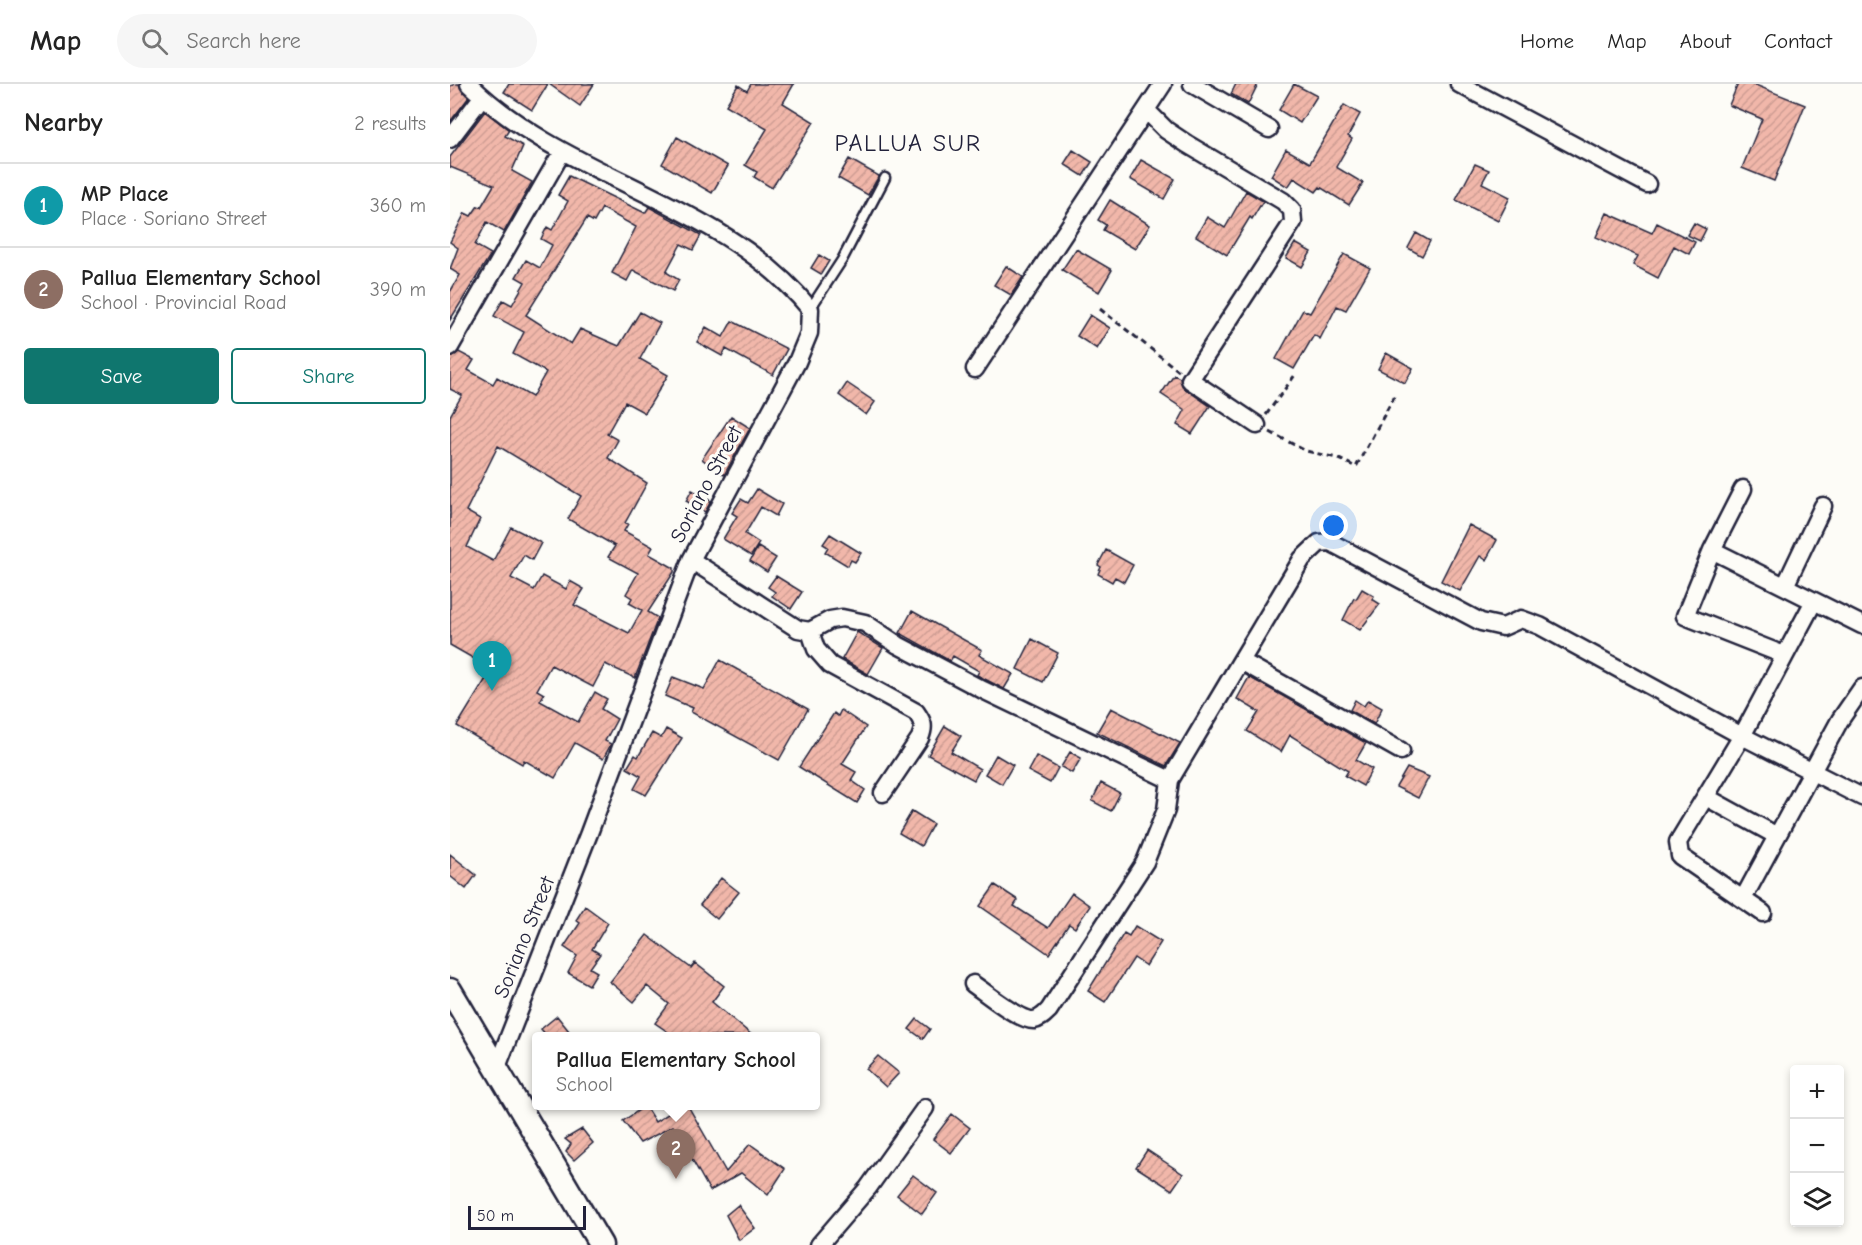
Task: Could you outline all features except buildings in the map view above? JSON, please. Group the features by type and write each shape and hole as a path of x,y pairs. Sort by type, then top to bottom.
{"main road":[{"path":"450,990 601,1245"}],"street":[{"path":"469,84 482,97 562,152 734,239 766,262 810,309"},
{"path":"975,369 1163,84"},
{"path":"1192,84 1269,129"},
{"path":"1459,84 1647,184"},
{"path":"450,139 482,97"},
{"path":"1147,111 1166,130 1283,201 1292,210 1294,216 1190,380 1257,425"},
{"path":"450,346 562,152"},
{"name":"Soriano Street","path":"496,1067 597,811 691,560 797,362 809,333 810,309"},
{"path":"1743,489 1713,550 1685,616 1785,655"},
{"path":"1785,586 1823,506"},
{"path":"973,984 1022,1018 1032,1020 1041,1018 1049,1010 1145,862 1166,810 1170,780 1302,559 1319,543 1330,542 1481,622 1503,627 1521,619 1540,626 1742,735 1862,796"},
{"path":"1713,550 1862,625"},
{"path":"691,560 798,629 810,631 830,620 842,618 865,623 898,645 983,690 1170,780"},
{"path":"1763,913 1680,856 1678,842 1742,735 1814,601"},
{"path":"810,631 816,649 830,665 916,712 923,722 921,738 883,792"},
{"path":"1241,661 1401,751"},
{"path":"1743,899 1840,720 1862,688"},
{"path":"1706,797 1777,836"},
{"path":"819,1245 868,1188 925,1108"}],"lane":[{"path":"810,309 843,260 885,178"}],"path":[{"path":"1100,309 1190,380"},
{"path":"1295,375 1257,425 1306,451 1337,458 1356,467 1395,395"}],"place":[{"name":"MP Place","path":"492,691"},
{"name":"Pallua Elementary School","path":"676,1179"}],"district":[{"name":"PALLUA SUR","path":"908,143"}]}
